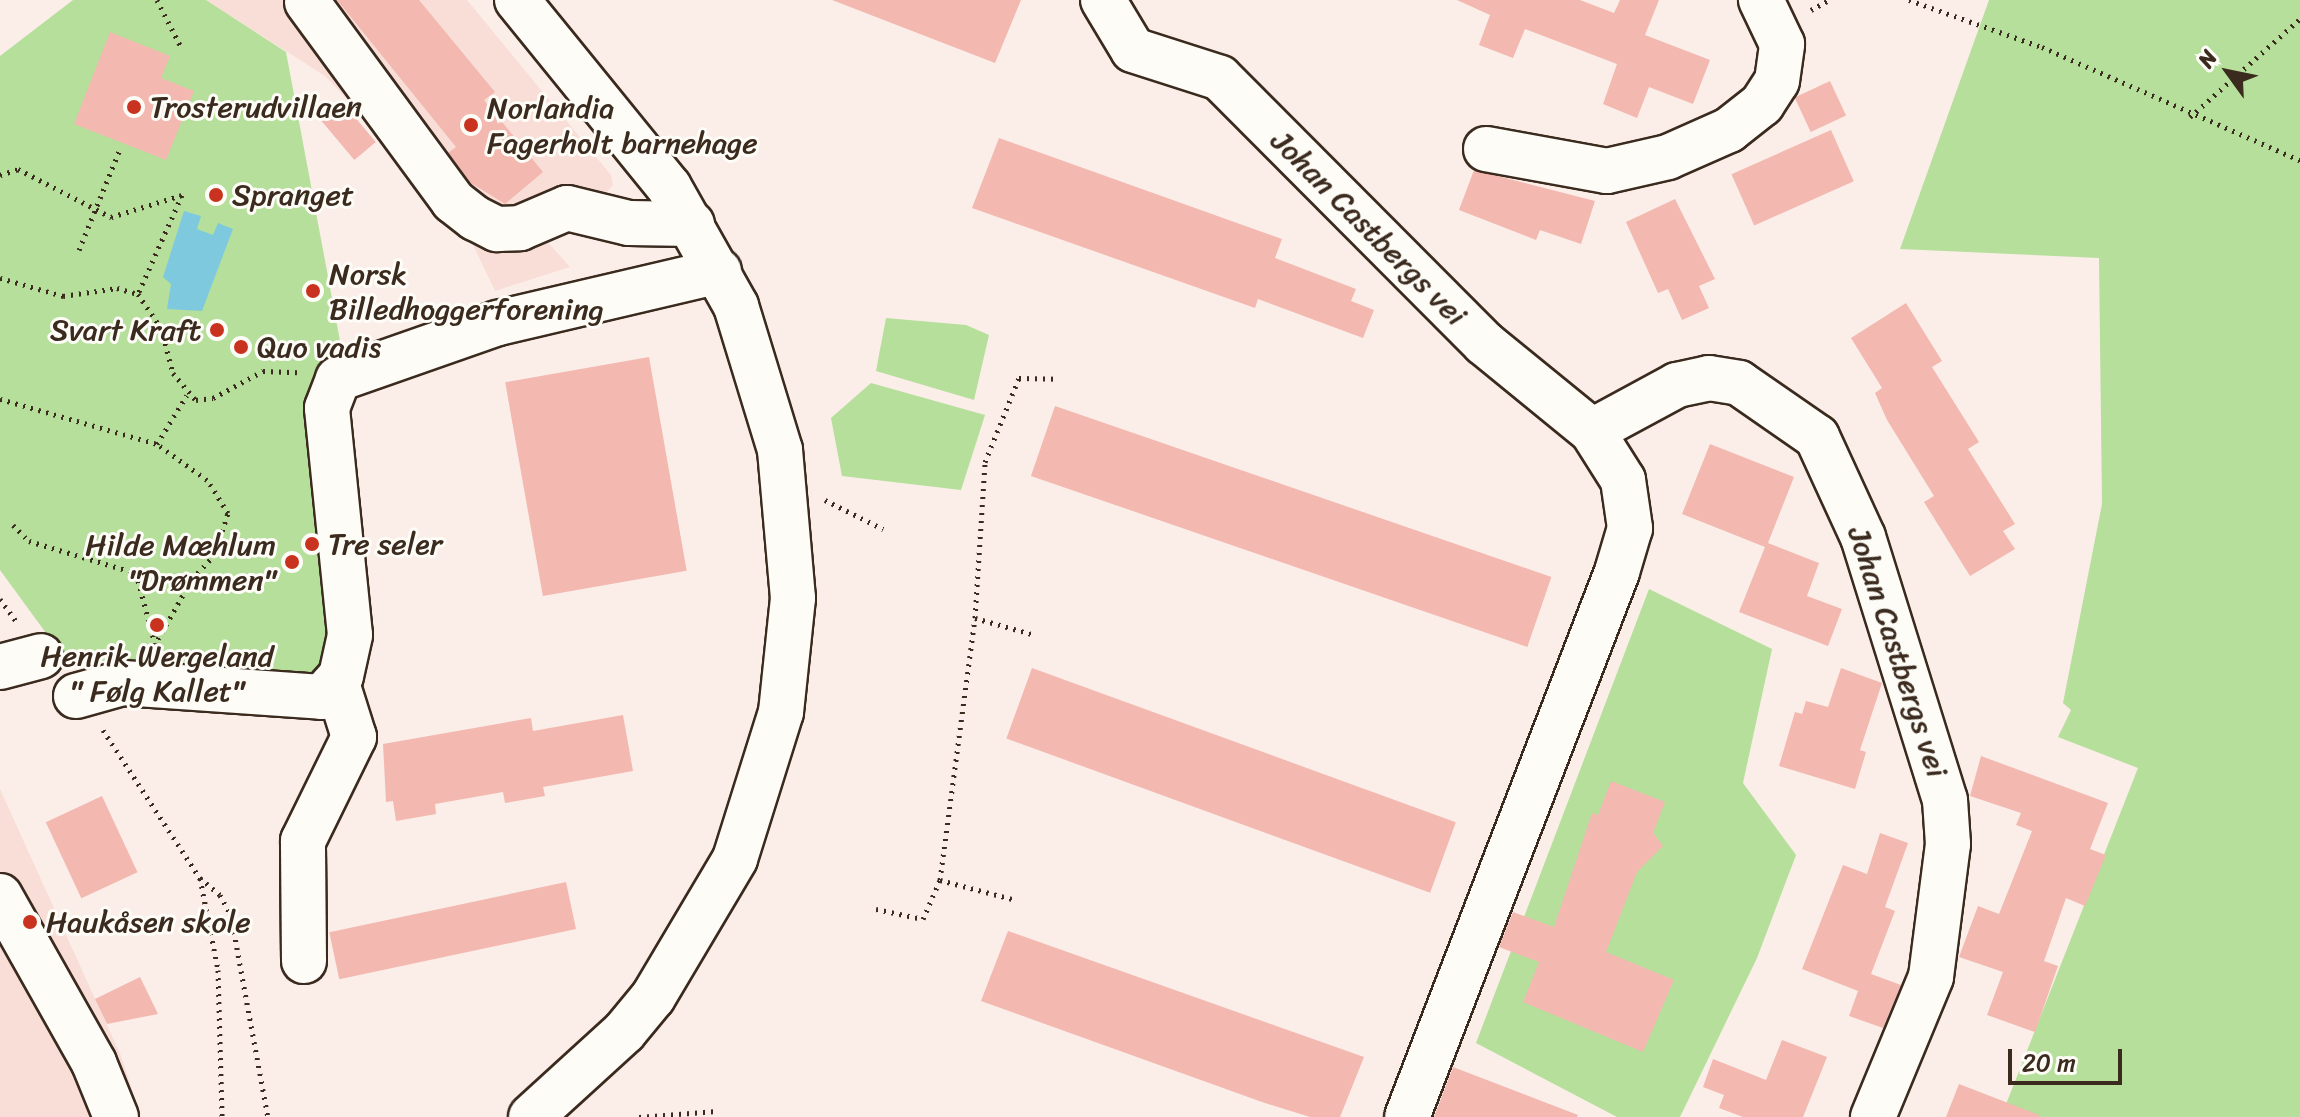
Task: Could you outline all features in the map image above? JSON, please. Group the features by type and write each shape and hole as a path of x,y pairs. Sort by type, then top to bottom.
{"street":[{"path":"517,0 637,143 692,224 719,271 770,405 787,493 793,598 781,712 739,848 687,946 624,1032 531,1117"},
{"path":"1103,0 1133,50"},
{"path":"1132,0 1133,50"},
{"path":"1486,149 1607,171 1668,157 1729,130 1762,104 1777,81 1782,44 1761,0"},
{"path":"307,2 453,201 475,218 497,229 520,228 567,208 629,223 692,224"},
{"name":"Johan Castbergs vei","path":"1133,50 1220,78 1484,343 1592,431 1623,480 1630,528 1560,728 1407,1117"},
{"path":"304,961 303,841 350,756 354,737 337,683 350,635 327,408 338,379 382,358 498,323 719,271"},
{"name":"Johan Castbergs vei","path":"1592,431 1677,385 1709,378 1739,383 1817,437 1863,537 1945,800 1948,844 1931,977 1873,1117"},
{"path":"0,667 41,656"},
{"path":"76,696 123,683 311,700 337,683"},
{"path":"0,896 94,1063 116,1117"}],"path":[{"path":"157,0 180,45"},
{"path":"1909,0 2042,47 2190,117 2300,160"},
{"path":"2190,117 2300,19"},
{"path":"79,250 120,149"},
{"path":"0,175 18,169 30,173 94,212 111,217 182,195 138,294"},
{"path":"0,278 63,296 117,288 138,294 161,328 173,373 187,395"},
{"path":"187,395 213,398 263,371 338,379"},
{"path":"876,909 923,919 940,880 975,618 985,462 1019,378 1058,379"},
{"path":"157,444 187,395"},
{"path":"0,399 157,444 207,480 228,513 215,554 192,579 155,645 123,683"},
{"path":"813,494 883,529"},
{"path":"13,525 29,541 136,573 155,645"},
{"path":"0,599 41,656"},
{"path":"975,618 1035,635"},
{"path":"76,696 200,878 220,895 231,916 268,1117"},
{"path":"200,878 218,970 222,1117"},
{"path":"940,880 1016,900"},
{"path":"639,1117 717,1111"}],"shaded area":[{"name":"Norlandia Fagerholt barnehage","path":"206,0 467,0 611,175 613,185 578,222 546,240 570,267 495,291 461,220 325,76"},
{"name":"Haukåsen skole","path":"0,789 121,1056 141,1117 0,1117"}],"green space":[{"path":"73,0 206,0 286,52 340,341 329,658 303,688 62,655 0,570 0,56"},
{"path":"1989,0 2300,0 2300,1117 2001,1117 2138,768 2058,737 2071,710 2063,703 2102,504 2099,258 1900,249"},
{"path":"886,318 966,325 989,335 974,400 876,371"},
{"path":"871,383 985,415 961,490 842,476 831,418"},
{"path":"1649,589 1772,649 1743,783 1796,855 1757,958 1680,1117 1617,1117 1476,1043"}],"water":[{"path":"184,211 201,216 197,229 213,235 218,223 233,229 202,311 167,309 171,284 163,277"}],"building":[{"path":"337,0 419,0 495,92 484,100 543,172 505,204 471,183 448,153 456,147"},
{"path":"832,0 1021,0 995,63"},
{"path":"1457,0 1580,0 1614,13 1620,0 1659,0 1645,35 1710,60 1693,104 1649,87 1637,118 1603,104 1617,64 1525,29 1513,58 1479,45 1490,15"},
{"name":"Trosterudvillaen","path":"110,32 170,56 161,78 194,91 166,160 74,124"},
{"path":"1830,81 1846,115 1811,132 1795,97"},
{"path":"343,103 376,142 354,160 322,121"},
{"path":"1831,130 1854,181 1754,225 1731,174"},
{"path":"999,138 1282,239 1275,258 1356,289 1351,301 1374,310 1363,338 1258,299 1255,308 972,208"},
{"path":"1474,170 1595,201 1581,244 1540,230 1536,240 1459,210"},
{"path":"1675,199 1715,279 1699,286 1709,308 1682,320 1668,289 1658,293 1626,222"},
{"path":"1906,303 1942,361 1932,367 1979,442 1968,449 2015,524 2003,531 2015,549 1970,576 1924,502 1934,496 1887,420 1875,393 1882,388 1851,338"},
{"path":"649,357 687,571 543,596 505,382"},
{"path":"1055,406 1551,577 1527,647 1031,476"},
{"path":"1710,444 1794,477 1768,543 1819,563 1807,596 1842,609 1828,646 1739,612 1765,547 1682,514"},
{"path":"1032,668 1456,822 1430,893 1006,738"},
{"path":"1841,668 1882,683 1860,750 1866,752 1855,789 1779,766 1795,712 1802,714 1806,701 1828,707"},
{"path":"623,715 633,771 543,787 545,796 505,803 503,792 435,804 436,814 396,821 393,801 386,802 383,744 531,718 533,731"},
{"path":"1981,756 2108,803 2090,849 2106,855 2085,906 2066,898 2044,961 2058,966 2035,1032 1987,1015 2003,972 1959,957 1978,906 1999,914 2032,831 2016,825 2021,813 1970,796"},
{"path":"1611,781 1665,802 1653,833 1663,846 1637,872 1606,952 1674,980 1643,1052 1523,1002 1539,962 1499,947 1513,912 1554,927 1592,813 1598,815"},
{"path":"102,796 137,872 81,898 46,822"},
{"path":"1880,833 1908,843 1885,907 1895,911 1871,974 1901,985 1883,1028 1849,1016 1858,991 1802,969 1843,865 1867,874"},
{"path":"566,882 576,929 339,979 329,932"},
{"path":"1008,931 1364,1057 1340,1117 1310,1117 1262,1102 981,1001"},
{"path":"140,977 158,1014 107,1024 95,999"},
{"path":"1782,1040 1827,1057 1803,1117 1743,1117 1719,1108 1724,1095 1703,1087 1713,1059 1766,1080"},
{"path":"1453,1067 1578,1115 1434,1117"},
{"path":"1959,1084 2039,1115 2039,1117 1946,1117"}],"place":[{"name":"Trosterudvillaen","path":"134,107"},
{"name":"Norlandia Fagerholt barnehage","path":"471,125"},
{"name":"Spranget","path":"216,195"},
{"name":"Norsk Billedhoggerforening","path":"313,291"},
{"name":"Svart Kraft","path":"217,330"},
{"name":"Quo vadis","path":"241,347"},
{"name":"Tre seler","path":"312,544"},
{"name":"Hilde Mæhlum \"Drømmen\"","path":"292,562"},
{"name":"Henrik Wergeland \" Følg Kallet\"","path":"157,625"},
{"name":"Haukåsen skole","path":"30,922"}]}
